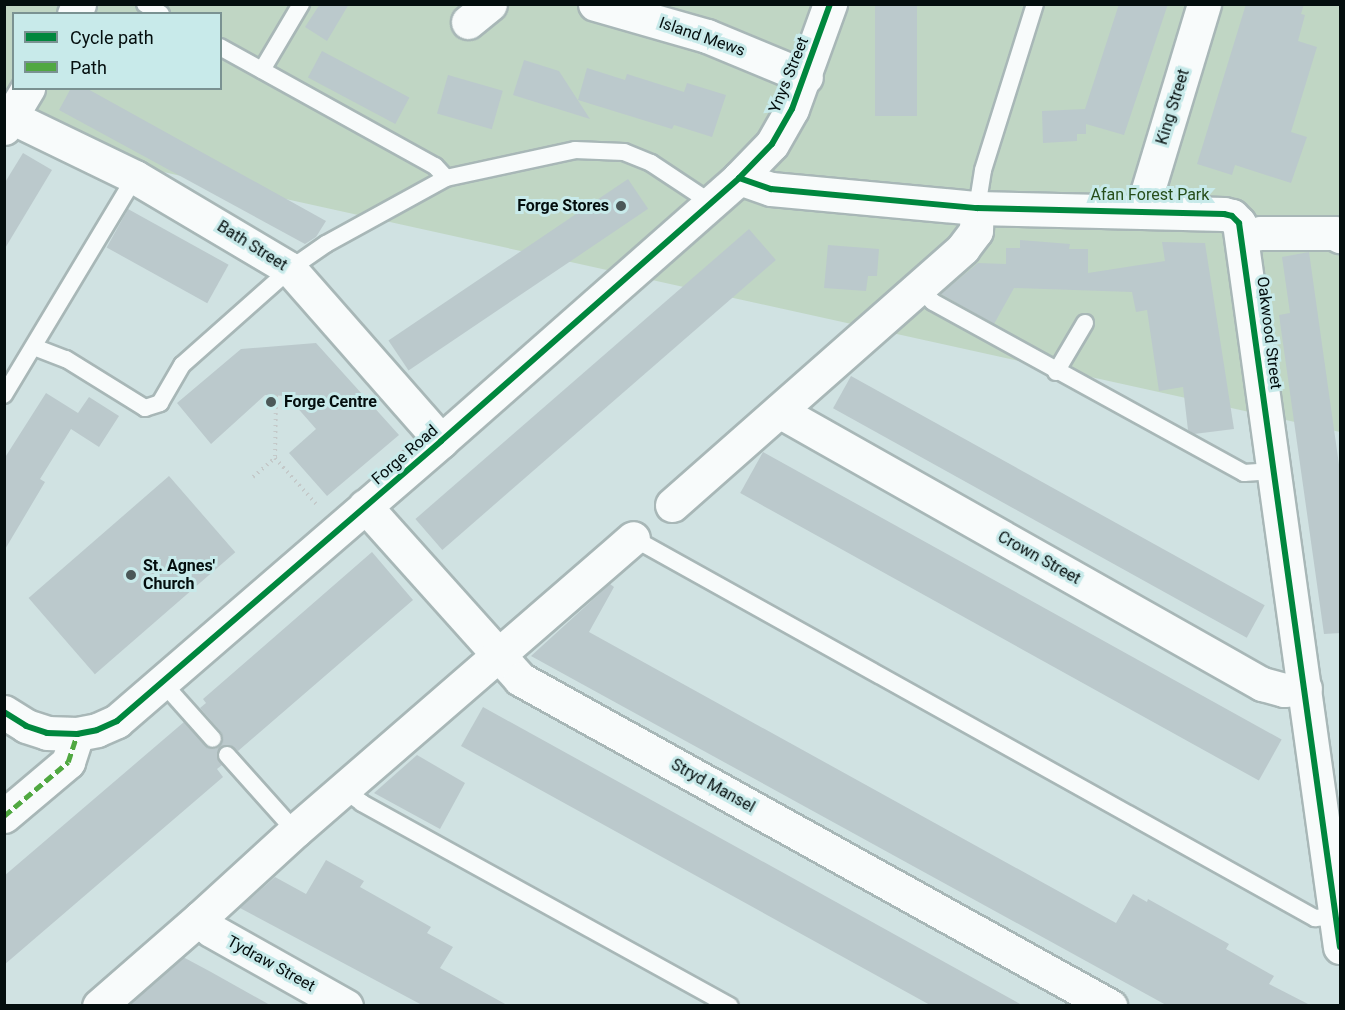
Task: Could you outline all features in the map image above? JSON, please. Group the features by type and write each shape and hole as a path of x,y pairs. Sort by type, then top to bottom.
{"street":[{"name":"Island Mews","path":"595,4 706,36 806,76"},
{"name":"Ynys Street","path":"739,178 772,144 792,109 806,76 830,4"},
{"name":"King Street","path":"1146,210 1147,193 1204,4"},
{"path":"8,123 27,90"},
{"name":"Bath Street","path":"8,123 135,177 290,269 441,441"},
{"path":"739,178 771,189 977,208 1146,210 1224,214 1232,216 1239,224 1242,236 1334,232 1341,236"},
{"name":"Forge Road","path":"4,712 26,726 47,733 77,734 97,730 117,721 713,204 739,178"},
{"path":"672,505 970,239 975,231 977,208"},
{"name":"Oakwood Street","path":"1242,236 1338,932"},
{"name":"Crown Street","path":"779,411 1262,684 1284,690 1305,688"},
{"name":"Stryd Mansel","path":"365,506 520,679 1110,1005"},
{"path":"99,1005 200,918 343,789 633,538"},
{"path":"4,816 68,762 77,734"},
{"name":"Tydraw Street","path":"200,918 212,930 346,1005"}],"lane":[{"path":"145,4 158,12"},
{"path":"262,70 301,4"},
{"path":"977,208 983,170 1035,4"},
{"path":"222,48 435,166 446,178"},
{"path":"34,346 66,359 145,408 160,403 182,365 290,269 327,244 446,178 575,150 624,152 651,163 713,204"},
{"path":"4,395 135,177"},
{"path":"918,287 933,302 1056,372 1244,473 1273,471"},
{"path":"1056,372 1085,323"},
{"path":"633,538 1338,932"},
{"path":"162,682 213,739"},
{"path":"226,755 295,831"},
{"path":"343,789 362,803 730,1005"}],"path":[{"path":"276,395 275,458 339,529"},
{"path":"253,477 275,458"}],"green space":[{"name":"Afan Forest Park","path":"5,5 1340,5 1340,432 5,137"}],"building":[{"path":"320,4 349,4 327,41 305,27"},
{"path":"875,4 917,4 917,116 875,116"},
{"path":"1119,4 1168,4 1124,135 1086,124 1086,134 1077,134 1077,141 1043,143 1042,111 1085,109"},
{"path":"1246,4 1304,4 1301,14 1305,15 1298,41 1317,47 1291,132 1307,137 1291,183 1235,165 1232,175 1197,164"},
{"path":"322,51 409,97 395,124 308,77"},
{"path":"524,60 559,71 590,119 513,95"},
{"path":"587,68 625,80 627,74 684,92 687,83 726,95 712,137 674,125 672,129 578,100"},
{"path":"448,75 503,91 492,129 437,113"},
{"path":"70,90 90,90 326,221 316,237 305,244 59,110"},
{"path":"23,153 52,170 4,250 4,184"},
{"path":"628,179 648,209 409,370 388,341"},
{"path":"128,209 229,265 207,303 107,247"},
{"path":"749,229 776,260 442,550 415,519"},
{"path":"1020,240 1070,244 1069,249 1088,249 1088,273 1165,261 1162,242 1205,243 1234,429 1194,434 1188,430 1183,387 1159,391 1147,310 1136,312 1132,292 1014,288 994,324 941,294 978,263 1006,264 1006,248 1020,248"},
{"path":"828,245 879,249 877,276 868,276 866,291 824,288"},
{"path":"1309,252 1341,479 1341,633 1324,634 1279,315 1290,313 1282,257"},
{"path":"316,343 399,435 327,496 289,453 316,429 287,396 265,395 211,444 177,403 241,349"},
{"path":"851,376 1265,605 1247,638 833,408"},
{"path":"46,393 78,413 89,397 119,416 99,447 71,429 40,479 45,482 4,551 4,459"},
{"path":"763,452 1282,739 1259,781 740,493"},
{"name":"St. Agnes' Church","path":"169,476 235,552 95,674 29,598"},
{"path":"372,552 413,600 238,751 230,745 220,748 217,757 222,765 217,769 223,777 4,965 4,876 184,722 206,746 215,749 220,746 223,737 221,732 200,708 206,703 203,699"},
{"path":"610,584 614,587 589,632 1116,923 1133,894 1147,902 1148,899 1229,944 1226,949 1274,976 1269,984 1310,1005 1166,1005 531,656"},
{"path":"483,707 1022,1005 930,1005 461,746"},
{"path":"417,755 465,783 440,829 374,793"},
{"path":"326,860 364,881 360,887 431,927 427,933 453,947 440,968 507,1005 422,1005 240,908 275,877 306,894"},
{"path":"183,957 211,972 270,1005 128,1005"}],"marked path":[{"path":"4,816 68,762 77,734"}],"cycle path":[{"path":"4,712 26,726 47,733 77,734 97,730 117,721 441,441 739,178 772,144 792,109 830,4"},
{"path":"739,178 771,189 977,208 1224,214 1232,216 1239,223 1340,947"}],"place":[{"name":"Forge Stores","path":"621,206"},
{"name":"Forge Centre","path":"271,402"},
{"name":"St. Agnes' Church","path":"131,575"}]}
